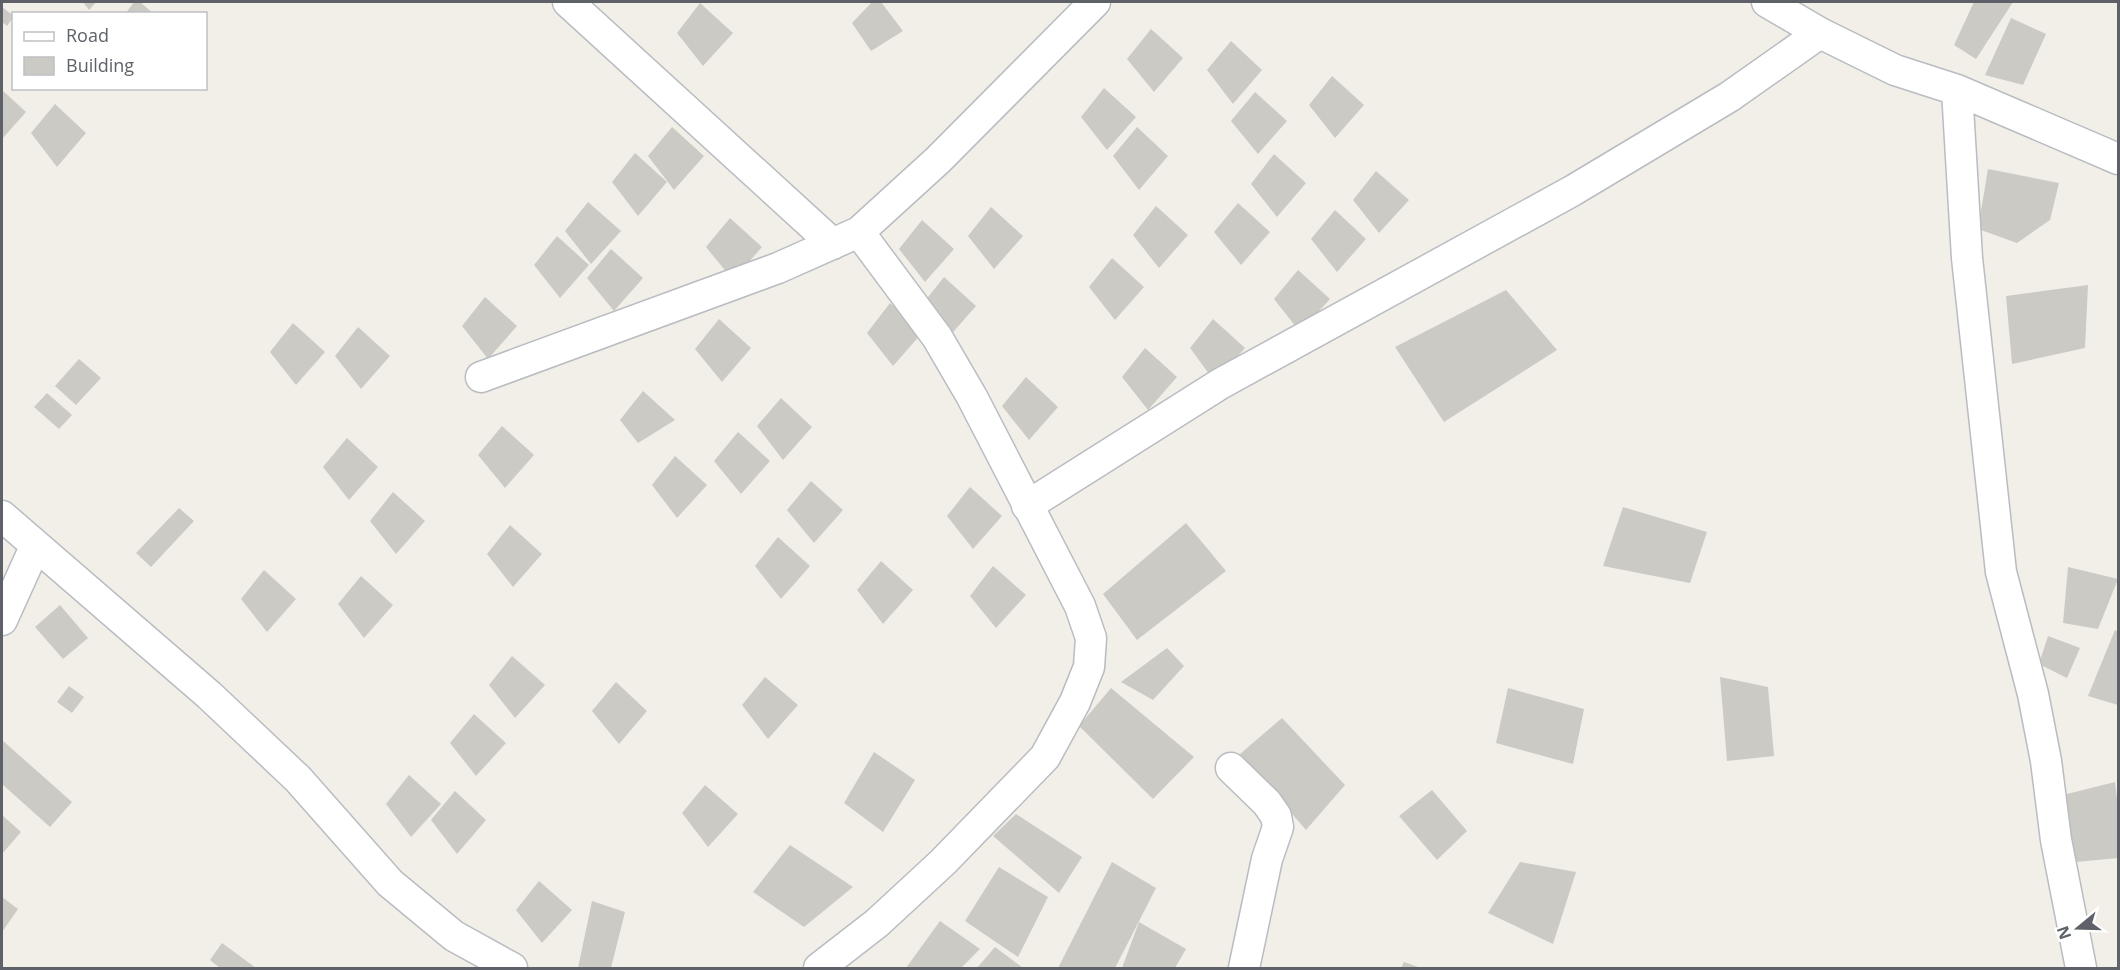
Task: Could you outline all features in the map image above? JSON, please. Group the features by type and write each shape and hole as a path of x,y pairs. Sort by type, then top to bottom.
{"street":[{"path":"568,2 846,238 937,338 972,397 1080,606 1091,638 1089,667 1075,702 1045,757 943,862 877,923 819,969"},
{"path":"481,377 725,288 846,238 939,160 1095,2"},
{"path":"1767,2 1820,33 1894,70 1957,90 2118,159"},
{"path":"1027,506 1220,384 1572,191 1729,97 1820,33"},
{"path":"1957,90 1967,258 2001,572 2035,705 2046,761 2056,840 2081,969"},
{"path":"2,516 35,547 209,695 298,779 390,883 454,936 512,969"},
{"path":"2,620 35,547"},
{"path":"1231,768 1267,803 1276,816 1278,827 1267,859 1244,969"}],"building":[{"path":"83,2 96,2 89,10"},
{"path":"134,2 140,2 152,12 126,12"},
{"path":"872,2 881,2 903,31 871,51 852,23"},
{"path":"1974,2 2013,2 1976,59 1954,45"},
{"path":"700,3 733,33 703,66 677,33"},
{"path":"2,7 12,14 12,19 7,26 2,22"},
{"path":"2011,18 2046,34 2023,85 1985,75"},
{"path":"1151,29 1183,58 1154,92 1127,59"},
{"path":"1231,41 1262,70 1233,104 1207,70"},
{"path":"1332,76 1364,105 1335,138 1309,105"},
{"path":"1104,88 1136,117 1107,150 1081,117"},
{"path":"2,90 26,112 2,139"},
{"path":"1255,92 1287,121 1258,154 1231,121"},
{"path":"55,104 86,133 57,167 31,133"},
{"path":"672,127 704,156 674,190 648,156"},
{"path":"1137,127 1168,156 1139,190 1113,156"},
{"path":"635,153 667,182 638,216 612,182"},
{"path":"1274,154 1306,183 1277,217 1251,184"},
{"path":"1988,169 2059,183 2050,220 2017,243 1978,229"},
{"path":"1376,171 1409,200 1379,233 1353,200"},
{"path":"588,202 621,231 591,264 565,231"},
{"path":"1238,203 1270,232 1241,265 1214,232"},
{"path":"1156,206 1188,235 1159,268 1133,235"},
{"path":"991,207 1023,236 994,269 968,236"},
{"path":"1335,210 1366,239 1337,272 1311,239"},
{"path":"730,218 762,247 733,280 706,247"},
{"path":"922,220 954,249 925,282 899,249"},
{"path":"557,236 589,265 560,298 534,265"},
{"path":"611,249 643,278 614,311 587,278"},
{"path":"1112,258 1144,287 1115,320 1089,287"},
{"path":"1298,270 1330,299 1300,332 1274,299"},
{"path":"944,277 976,306 947,339 921,306"},
{"path":"2088,285 2085,348 2012,364 2006,296"},
{"path":"1506,290 1557,350 1444,422 1395,347"},
{"path":"485,297 517,326 488,359 462,326"},
{"path":"890,303 922,333 893,366 867,333"},
{"path":"719,319 751,348 722,382 695,349"},
{"path":"1213,319 1245,348 1215,382 1190,348"},
{"path":"293,323 325,352 296,385 270,352"},
{"path":"358,327 390,356 361,389 335,356"},
{"path":"1145,348 1177,377 1148,410 1122,377"},
{"path":"79,359 101,378 76,405 55,386"},
{"path":"1026,377 1058,407 1029,440 1002,406"},
{"path":"643,391 675,420 638,443 620,420"},
{"path":"47,393 72,415 59,429 34,407"},
{"path":"781,398 812,427 783,460 757,426"},
{"path":"502,426 534,455 505,488 478,455"},
{"path":"738,432 770,461 741,494 714,461"},
{"path":"347,438 378,467 349,500 323,467"},
{"path":"675,456 707,485 677,518 652,485"},
{"path":"811,481 843,510 814,543 787,510"},
{"path":"970,487 1002,516 973,549 947,516"},
{"path":"393,492 425,521 396,554 370,521"},
{"path":"1623,507 1707,532 1690,583 1603,566"},
{"path":"179,508 194,521 151,567 136,553"},
{"path":"1186,523 1226,571 1137,640 1103,594"},
{"path":"510,525 542,554 513,587 487,554"},
{"path":"778,537 810,566 781,599 755,566"},
{"path":"881,561 913,590 883,624 857,590"},
{"path":"993,566 1026,595 996,628 970,596"},
{"path":"2068,567 2118,579 2098,629 2063,623"},
{"path":"264,570 296,599 267,632 241,599"},
{"path":"361,576 393,605 364,638 338,604"},
{"path":"60,605 88,638 63,659 35,627"},
{"path":"2115,630 2118,632 2118,705 2088,696"},
{"path":"2048,636 2080,648 2067,678 2039,664"},
{"path":"1167,648 1184,666 1153,700 1121,682"},
{"path":"512,656 545,685 515,718 489,685"},
{"path":"765,677 798,705 768,739 742,705"},
{"path":"1720,677 1768,687 1774,756 1727,761"},
{"path":"616,682 647,711 619,744 592,711"},
{"path":"69,686 84,697 72,713 57,702"},
{"path":"1111,688 1194,757 1153,799 1079,726"},
{"path":"1508,688 1584,709 1573,764 1496,743"},
{"path":"474,714 506,743 476,776 450,743"},
{"path":"1282,718 1345,785 1306,830 1240,754"},
{"path":"2,740 72,802 50,827 2,784"},
{"path":"874,752 915,780 883,832 844,803"},
{"path":"409,775 441,804 411,837 386,804"},
{"path":"2115,782 2118,807 2118,858 2076,862 2063,795"},
{"path":"705,785 738,814 708,847 682,813"},
{"path":"1432,790 1467,831 1437,860 1399,816"},
{"path":"455,791 486,820 457,854 431,820"},
{"path":"1016,814 1082,857 1059,893 993,836"},
{"path":"2,815 21,832 2,854"},
{"path":"790,845 853,887 804,927 753,892"},
{"path":"1112,862 1156,888 1115,968 1058,968"},
{"path":"1520,862 1576,872 1553,944 1488,913"},
{"path":"999,867 1048,897 1018,957 965,921"},
{"path":"539,881 572,910 542,943 516,910"},
{"path":"2,897 18,909 2,932"},
{"path":"592,901 625,912 611,968 578,968"},
{"path":"940,921 980,949 961,968 906,968"},
{"path":"1139,922 1186,949 1175,968 1122,968"},
{"path":"222,943 256,968 220,968 210,960"},
{"path":"995,947 1023,968 977,968"},
{"path":"1404,962 1421,968 1401,968"}]}
